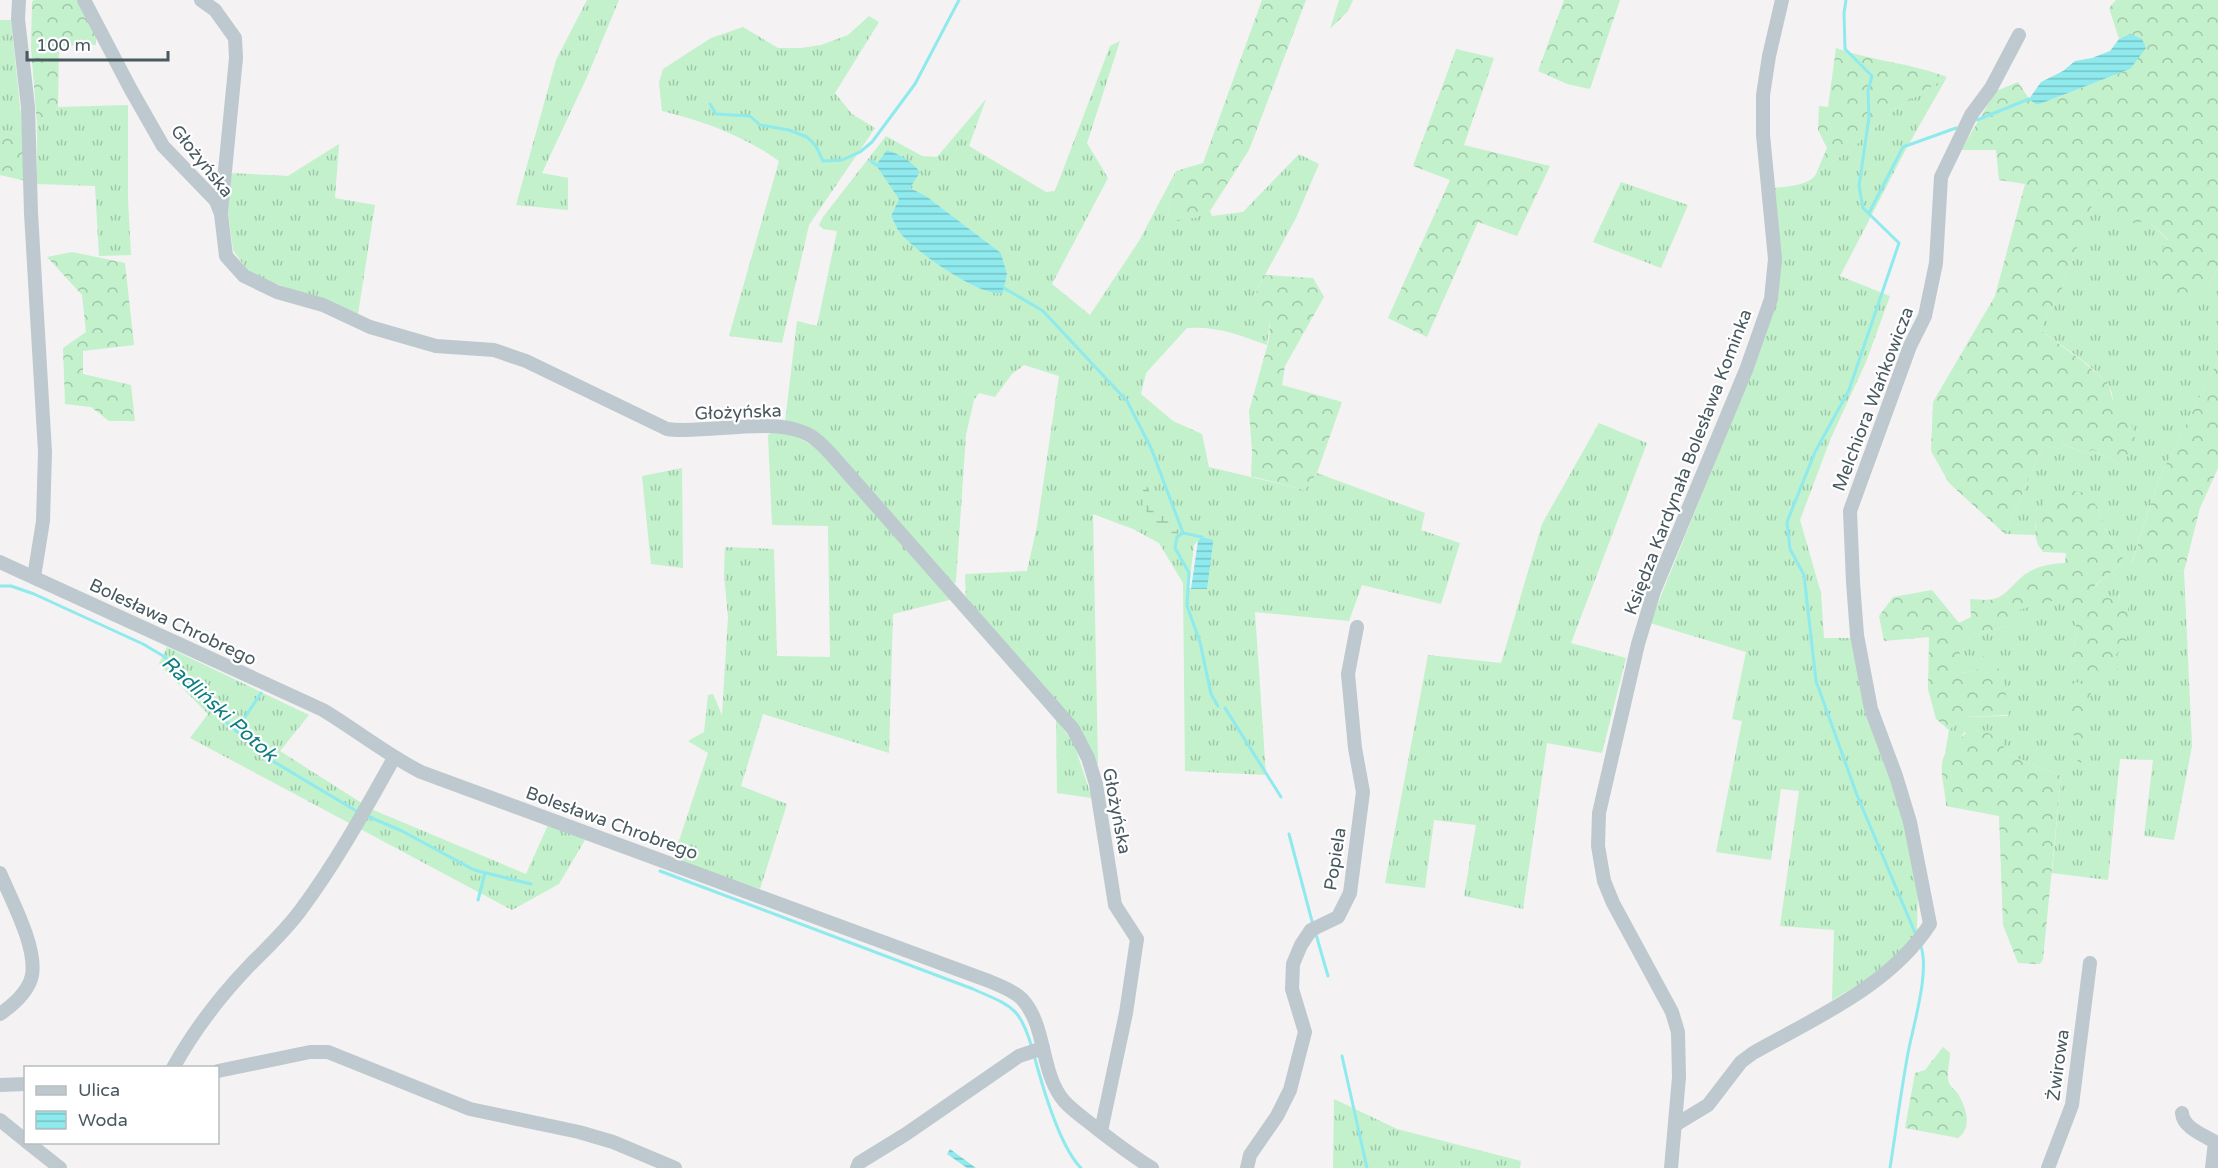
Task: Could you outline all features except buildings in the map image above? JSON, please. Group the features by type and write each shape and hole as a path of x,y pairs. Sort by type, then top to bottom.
{"street":[{"path":"19,0 18,18 28,107 32,234 45,452 43,521 34,577"},
{"name":"Głożyńska","path":"84,0 163,146 216,201 221,214 226,256 244,276 277,292 323,305 370,327 436,346 494,350 526,361 668,429 687,432 784,426 814,437 1073,729 1088,758 1096,784 1115,905 1137,939 1126,1014 1101,1131"},
{"path":"201,0 214,10 235,38 236,58 221,214"},
{"name":"Księdza Kardynała Bolesława Kominka","path":"1671,1168 1679,1077 1678,1032 1672,1012 1613,903 1604,881 1598,846 1599,813 1638,644 1654,591 1746,369 1771,299 1775,259 1763,135 1763,95 1782,0"},
{"name":"Melchiora Wańkowicza","path":"1675,1125 1708,1105 1741,1062 1753,1053 1850,998 1882,976 1918,941 1930,924 1910,822 1896,776 1870,709 1857,635 1850,511 1910,346 1926,316 1936,263 1941,177 1971,116 2019,35"},
{"name":"Bolesława Chrobrego","path":"0,562 322,710 394,758 421,772 990,981 1011,991 1023,1000 1034,1018 1035,1050 1063,1100 1152,1168"},
{"name":"Popiela","path":"1247,1168 1250,1155 1277,1116 1290,1090 1305,1032 1292,990 1293,964 1301,945 1315,928 1338,916 1350,893 1363,792 1355,748 1348,674 1357,627"},
{"path":"174,1066 206,1019 249,966 273,943 300,910 358,823 394,758"},
{"path":"0,873 30,944 32,975 16,1002 0,1014"},
{"name":"Żwirowa","path":"2048,1168 2072,1105 2090,963"},
{"path":"857,1168 859,1163 906,1134 1019,1056 1035,1050"},
{"path":"219,1071 309,1052 327,1052 470,1109 579,1132 614,1142 675,1168"},
{"path":"0,1085 24,1084"},
{"path":"2182,1113 2182,1119 2186,1124 2215,1142 2212,1168"},
{"path":"0,1120 24,1140"},
{"path":"29,1144 60,1168"}],"green space":[{"path":"34,0 77,0 96,35 96,45 59,46 58,107 37,125 31,47 32,2"},
{"path":"587,0 619,0 587,77 542,173 568,178 568,210 516,205 556,60"},
{"path":"1262,0 1306,0 1249,150 1210,211 1194,218 1178,221 1168,213 1176,171 1203,163"},
{"path":"1339,0 1353,0 1348,11 1330,29"},
{"path":"1564,0 1620,0 1590,89 1567,84 1538,71"},
{"path":"2116,0 2218,0 2218,268 2204,293 2180,303 2151,266 2168,239 2148,221 2119,225 2098,189 2062,289 2040,330 2108,383 2113,401 2127,406 2136,443 2122,465 2094,450 2082,452 2063,444 2061,449 2043,445 2005,534 1949,483 1931,451 1933,402 1995,296 2025,184 1999,180 1996,150 1961,150 1996,91 2018,82 2029,99 2037,105 2130,69 2131,34 2119,39 2109,8"},
{"path":"869,16 879,22 835,93 852,114 875,128 809,225 782,343 729,336 779,161 723,130 662,111 659,82 663,69 711,38 743,27 778,48 801,48 821,45 848,35"},
{"path":"0,20 11,20 23,136 0,131"},
{"path":"1120,41 1087,143 1108,178 1052,284 1090,315 1139,241 1176,171 1168,213 1194,218 1210,211 1212,216 1243,212 1299,154 1319,164 1296,218 1253,297 1270,320 1267,345 1219,330 1187,328 1146,373 1141,394 1173,421 1202,434 1209,467 1305,490 1317,473 1425,513 1421,530 1460,543 1441,604 1362,585 1349,621 1255,612 1266,775 1185,771 1183,583 1159,543 1133,529 1093,514 1098,765 1073,722 966,601 965,574 1027,571 1037,526 1059,376 1024,365 1012,374 995,397 979,393 974,400 966,435 956,581 952,587 815,431 785,422 797,321 817,326 837,231 823,229 819,225 886,136 922,156 937,157 986,99 969,146 1046,192 1055,191 1110,46","holes":["910,188 926,196 1001,253 1007,274 1003,293 993,293 979,288 948,272 919,251 900,233 891,216 899,199","1198,541 1213,543 1191,589 1189,587 1194,545"]},
{"path":"1836,48 1920,68 1947,77 1896,109 1851,149 1816,174 1827,148 1818,130 1819,106 1828,107"},
{"path":"1456,49 1494,58 1464,145 1550,166 1517,236 1478,222 1427,337 1388,318 1450,180 1413,166"},
{"path":"1947,77 1906,149 1840,276 1890,296 1866,362 1830,440 1800,520 1821,593 1824,638 1854,638 1919,849 1917,928 1921,932 1868,983 1865,981 1832,1000 1834,930 1780,926 1799,791 1781,789 1771,860 1716,852 1742,721 1732,719 1746,652 1650,623 1757,358 1779,292 1779,233 1775,188 1798,185 1813,178 1851,149 1896,109"},
{"path":"128,105 128,200 131,255 99,256 95,186 37,184 37,125 58,107"},
{"path":"0,131 23,136 26,181 0,175"},
{"path":"339,144 335,198 375,205 358,314 250,274 233,250 228,212 230,173 288,176"},
{"path":"1621,182 1688,205 1661,268 1593,242"},
{"path":"2098,188 2148,221 2168,240 2204,293 2218,268 2218,360 2159,479 2131,565 2184,571 2192,746 2174,840 2144,836 2153,760 2120,759 2108,880 2052,873 2061,776 2005,753 1964,732 1958,743 1945,754 1949,730 1961,717 2008,716 2003,673 1985,656 1977,670 1961,673 1959,647 1974,635 2012,625 2017,610 2063,597 2073,614 2076,628 2071,660 2092,673 2109,662 2121,636 2128,606 2119,594 2120,601 2113,600 2094,588 2118,566 2123,557 2105,528 2099,510 2035,524 2035,535 2005,534 2043,445 2061,449 2062,444 2082,452 2094,450 2122,465 2112,393 2091,367 2040,330 2062,289"},
{"path":"72,252 125,263 134,345 83,351 83,374 131,385 135,421 109,421 91,407 65,404 63,348 86,332 82,295 47,257"},
{"path":"1265,275 1313,278 1324,297 1285,366 1282,385 1342,402 1317,473 1305,490 1251,476 1249,411 1269,340 1270,320 1253,298"},
{"path":"2218,360 2218,468 2200,508 2184,571 2131,566 2159,479"},
{"path":"1599,423 1647,443 1571,643 1626,658 1602,753 1547,743 1523,909 1464,896 1476,825 1434,820 1425,888 1385,883 1428,655 1501,663 1542,524"},
{"path":"774,431 790,433 820,450 953,599 893,614 889,753 763,714 741,786 787,804 760,889 673,859 708,753 688,741 704,732 708,695 713,694 722,715 728,617 724,574 725,547 774,549 777,656 830,657 828,526 772,525 768,435"},
{"path":"682,468 683,568 651,564 642,476"},
{"path":"1142,484 1149,488 1152,498 1168,505 1170,511 1167,521 1173,525 1178,534 1169,535 1169,528 1155,522 1148,514 1143,500 1147,499 1146,492 1143,491"},
{"path":"2074,491 2087,493 2099,510 2105,528 2123,557 2118,566 2094,587 2109,598 2120,600 2119,593 2126,597 2127,640 2113,659 2118,670 2103,669 2092,673 2071,660 2076,628 2073,614 2063,598 2018,610 2012,625 1974,635 1959,647 1962,673 1977,670 1984,655 2003,673 2009,715 1961,717 1949,730 1936,719 1928,689 1929,637 1884,641 1879,616 1893,597 1932,590 1959,623 1971,617 1970,599 1994,599 2003,595 2024,575 2034,569 2065,563 2066,553 2043,552 2035,532 2037,518 2047,498"},
{"path":"167,647 309,715 280,751 371,809 526,874 548,825 585,840 559,884 512,910 190,738 208,714 159,664"},
{"path":"2073,681 2083,684 2091,693 2083,724 2088,738 2082,762 2077,765 2080,745 2070,729 2069,722"},
{"path":"1056,719 1074,744 1092,798 1057,793"},
{"path":"1972,730 1984,731 2002,740 2005,753 2061,776 2043,959 2040,964 2018,963 2003,925 1999,816 1946,806 1942,773 1943,760 1946,753"},
{"path":"1943,1047 1950,1053 1949,1083 1961,1099 1967,1117 1963,1134 1958,1138 1905,1128 1915,1073 1925,1070"},
{"path":"1334,1099 1397,1129 1521,1161 1520,1168 1333,1168"}],"water":[{"path":"2130,34 2142,39 2146,48 2130,69 2037,105 2029,99 2041,82 2063,71 2075,61 2110,51 2119,39"},
{"path":"887,150 905,159 920,172 910,188 926,196 1001,253 1007,274 1003,293 993,293 979,288 948,272 919,251 900,233 891,216 899,199 876,165"},
{"path":"1202,537 1213,540 1207,589 1191,589 1198,541"},
{"path":"950,1149 976,1168 967,1168 947,1154"}],"waterway":[{"path":"710,104 716,114 750,116 760,125 789,130 807,137 816,146 823,161 842,160 860,152 872,142 915,84 959,0"},
{"path":"1846,0 1845,49 1872,76 1868,91 1869,117 1859,186 1863,208 1899,243 1849,390 1815,452 1787,522 1790,549 1804,575 1816,681 1857,795 1916,935"},
{"path":"1977,120 2029,99"},
{"path":"1869,213 1903,147 1956,128"},
{"path":"871,161 876,165"},
{"path":"1004,288 1043,311 1127,401 1151,448 1183,533 1177,537 1175,548 1189,573 1187,606 1200,642 1211,694 1218,706"},
{"path":"1183,533 1202,537"},
{"name":"Radliński Potok","path":"0,586 11,586 34,594 143,644 165,657 225,721 266,757 358,812"},
{"path":"236,731 261,693"},
{"path":"1225,708 1281,797"},
{"name":"Radliński Potok","path":"367,816 402,831 474,870 531,884"},
{"path":"1289,834 1313,925"},
{"path":"660,871 997,999 1018,1015 1032,1048"},
{"path":"478,900 485,873"},
{"path":"1315,931 1328,976"},
{"path":"1890,1168 1905,1067 1920,998 1923,968 1920,944"},
{"path":"1034,1055 1059,1130 1073,1158 1081,1168"},
{"path":"1342,1056 1367,1168"}]}
